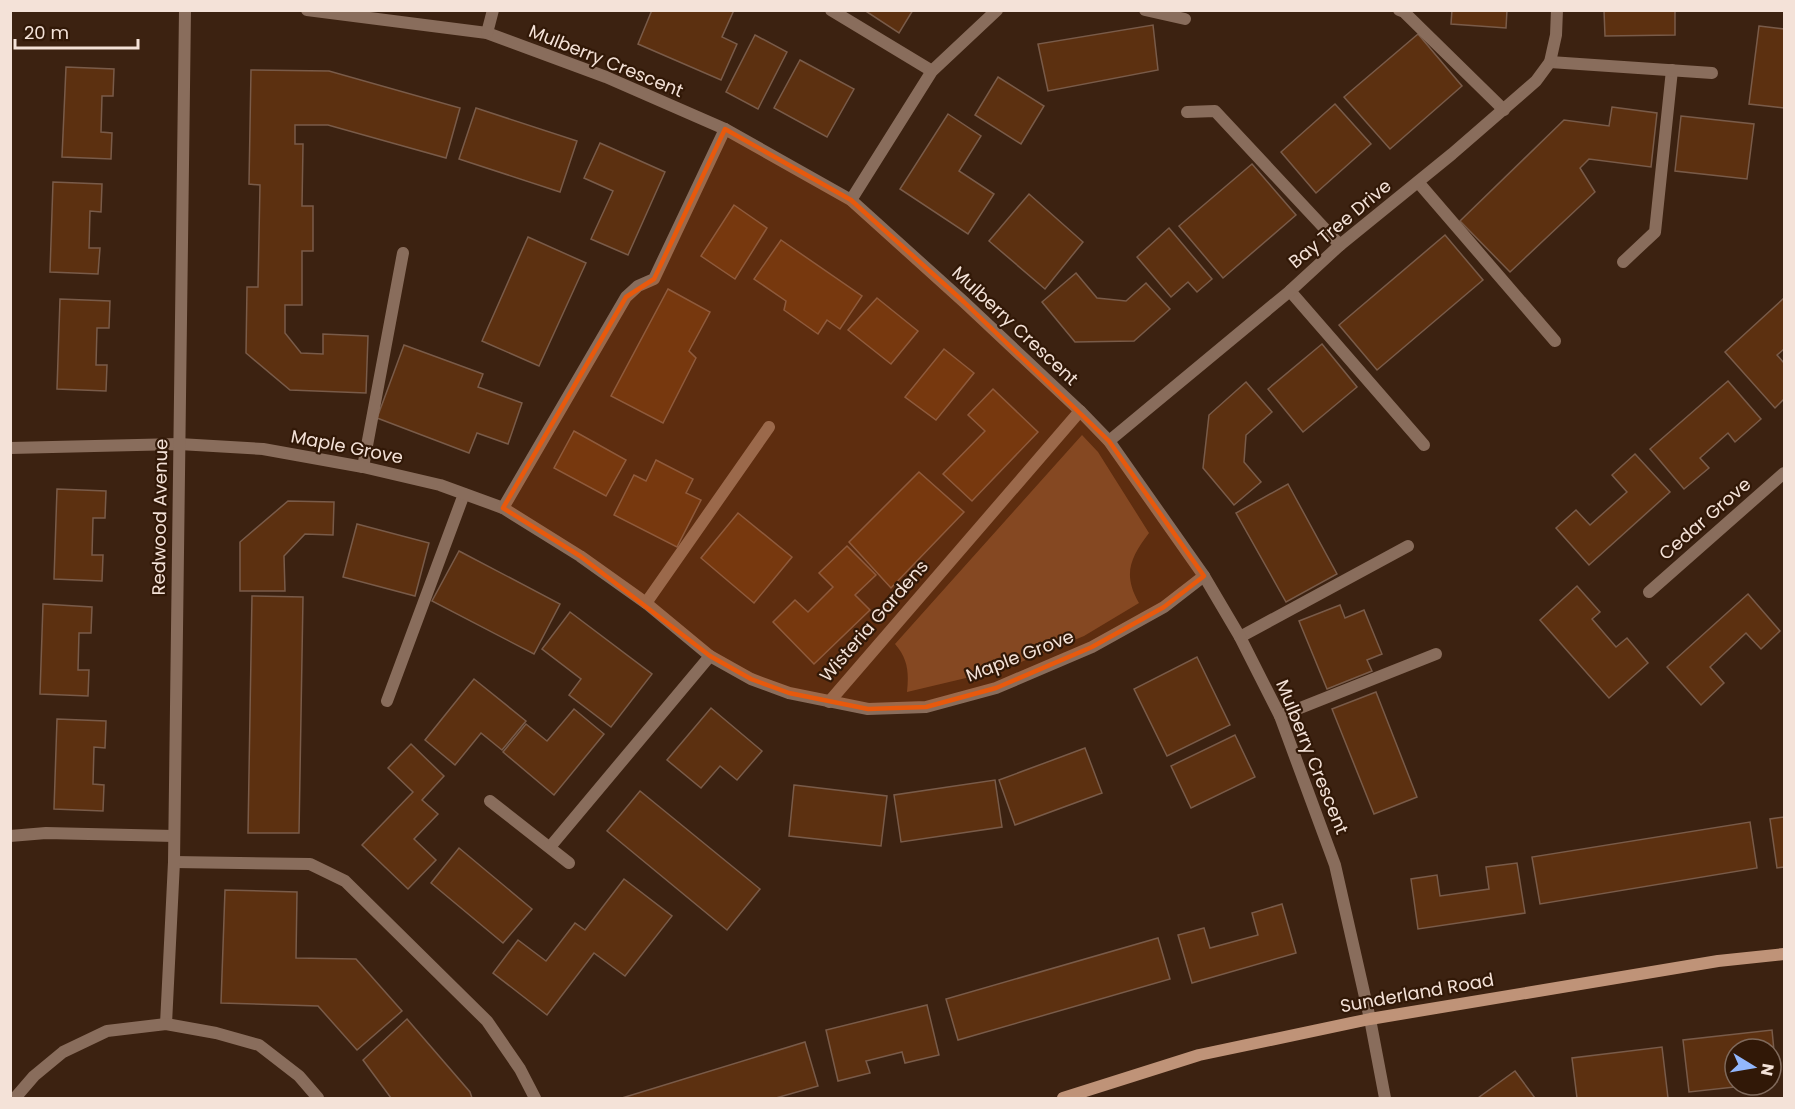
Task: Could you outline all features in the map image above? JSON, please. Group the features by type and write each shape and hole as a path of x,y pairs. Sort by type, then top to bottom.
{"street":[{"name":"Redwood Avenue","path":"166,1024 174,862 185,10"},
{"name":"Mulberry Crescent","path":"307,10 488,33 606,76 725,129 851,200 1080,411 1108,441 1204,576 1240,637 1280,716 1335,865 1370,1019 1385,1098"},
{"path":"488,33 493,10"},
{"path":"831,10 932,71"},
{"path":"851,200 932,71 997,10"},
{"path":"1145,10 1185,19"},
{"path":"1399,10 1404,12 1504,110"},
{"name":"Bay Tree Drive","path":"1108,441 1290,291 1340,245 1536,81 1550,62 1556,35 1557,10"},
{"path":"1550,62 1712,73"},
{"path":"1623,262 1655,232 1672,70"},
{"path":"1187,112 1215,111 1340,245"},
{"path":"503,508 626,297 638,286 654,279 725,129"},
{"path":"1418,182 1555,341"},
{"path":"363,467 403,253"},
{"path":"1290,291 1424,444"},
{"name":"Wisteria Gardens","path":"503,508 580,556 646,603 710,656 751,679 789,693 829,702 1080,411"},
{"path":"646,603 770,427"},
{"name":"Maple Grove","path":"10,448 179,444 263,448 363,467 440,485 503,508"},
{"name":"Cedar Grove","path":"1649,592 1785,473"},
{"path":"387,701 464,494"},
{"path":"1240,637 1408,546"},
{"name":"Maple Grove","path":"829,702 868,709 926,707 996,688 1092,647 1164,607 1204,576"},
{"path":"1280,716 1436,654"},
{"path":"550,847 710,656"},
{"path":"490,801 569,863"},
{"path":"10,836 46,833 174,836"},
{"path":"174,862 310,864 345,881 487,1021 520,1069 535,1098"},
{"name":"Sunderland Road","path":"1063,1098 1199,1055 1370,1019 1718,961 1785,954"},
{"path":"15,1098 34,1076 63,1052 107,1031 166,1024 216,1033 259,1045 299,1076 318,1098"}],"highlighted area":[{"path":"725,129 851,200 964,302 1109,441 1204,576 1164,607 1092,647 996,688 926,707 868,709 789,693 751,679 710,656 580,556 503,508 626,297 654,279"}],"shaded area":[{"path":"1082,435 1098,452 1149,533 1137,550 1131,566 1131,583 1139,603 1084,636 1004,669 907,692 907,666 895,644"}],"building":[{"path":"652,10 734,10 722,37 737,44 721,80 638,44"},
{"path":"864,10 913,10 899,33"},
{"path":"1452,10 1507,10 1506,28 1451,24"},
{"path":"1604,10 1675,10 1675,35 1605,36"},
{"path":"1153,25 1158,70 1048,91 1038,44"},
{"path":"1759,26 1784,29 1784,108 1749,104"},
{"path":"1418,34 1462,86 1390,149 1344,97"},
{"path":"755,35 787,52 758,109 726,92"},
{"path":"800,60 854,89 827,137 774,108"},
{"path":"66,67 114,69 113,96 102,96 101,132 112,133 111,159 62,157"},
{"path":"251,70 329,71 460,108 446,158 328,125 295,125 295,144 303,144 302,206 313,206 313,251 302,251 302,305 285,305 285,333 301,353 323,354 323,334 368,336 366,393 290,390 246,353 247,287 258,287 260,185 249,184"},
{"path":"998,77 1044,106 1021,144 975,115"},
{"path":"1335,104 1371,144 1316,193 1281,152"},
{"path":"1612,107 1657,113 1651,167 1589,159 1580,168 1595,192 1510,272 1460,221 1564,120 1609,126"},
{"path":"476,108 577,141 560,192 459,159"},
{"path":"948,114 981,136 959,171 994,194 968,234 900,189"},
{"path":"1681,116 1754,124 1747,179 1675,171"},
{"path":"600,143 665,172 628,255 591,239 613,191 584,178"},
{"path":"1252,164 1296,215 1223,278 1179,226"},
{"path":"53,182 102,184 101,212 90,211 89,248 100,248 98,274 50,272"},
{"path":"1029,194 1083,242 1045,289 989,241"},
{"path":"734,205 767,228 735,279 701,256"},
{"path":"1169,228 1212,279 1197,292 1188,282 1171,297 1137,257"},
{"path":"1445,235 1483,280 1377,370 1339,325"},
{"path":"528,237 586,263 539,366 482,341"},
{"path":"781,240 862,296 840,329 827,320 818,334 784,310 786,301 754,279"},
{"path":"1076,273 1097,298 1126,301 1146,283 1170,309 1134,341 1075,342 1042,302"},
{"path":"668,289 710,312 689,351 696,358 663,423 611,396"},
{"path":"877,298 918,331 891,364 848,330"},
{"path":"1784,298 1784,349 1777,355 1784,363 1784,399 1775,408 1725,352"},
{"path":"60,299 110,301 109,328 97,328 96,365 107,365 106,391 57,389"},
{"path":"1322,344 1357,387 1303,432 1268,389"},
{"path":"404,345 483,374 478,387 522,403 508,444 477,433 469,453 377,418"},
{"path":"944,349 974,373 936,420 905,397"},
{"path":"1728,381 1761,419 1735,442 1728,433 1700,458 1709,468 1684,489 1650,449"},
{"path":"1246,382 1272,412 1246,435 1244,462 1261,482 1234,505 1203,468 1209,415"},
{"path":"993,389 1038,432 972,501 943,474 985,431 968,415"},
{"path":"574,431 626,460 606,496 554,468"},
{"path":"1635,454 1670,492 1589,565 1556,528 1576,510 1590,525 1627,492 1612,475"},
{"path":"656,460 693,479 686,493 701,500 677,547 614,515 634,475 646,481"},
{"path":"919,472 964,512 891,588 849,542"},
{"path":"1288,484 1337,574 1286,602 1236,513"},
{"path":"57,489 106,491 105,518 93,518 92,555 103,555 102,581 54,579"},
{"path":"288,501 334,502 333,535 305,534 284,556 285,591 240,591 240,542"},
{"path":"738,513 792,557 754,603 701,558"},
{"path":"357,524 429,543 415,596 343,577"},
{"path":"847,546 876,575 855,595 870,610 814,664 773,622 795,600 808,612 833,587 819,573"},
{"path":"459,551 560,604 534,654 432,601"},
{"path":"1577,586 1600,612 1592,619 1616,647 1627,638 1648,663 1609,698 1540,620"},
{"path":"1748,594 1780,631 1761,649 1746,633 1710,667 1724,683 1701,705 1667,667"},
{"path":"252,596 303,597 299,833 248,833"},
{"path":"43,604 92,607 91,633 79,633 78,670 89,670 88,696 40,694"},
{"path":"1340,605 1345,618 1364,610 1382,654 1367,660 1372,671 1327,689 1299,621"},
{"path":"570,612 652,674 611,727 569,695 581,679 542,649"},
{"path":"1197,657 1230,725 1167,756 1134,689"},
{"path":"474,679 526,721 502,750 481,733 455,765 425,740"},
{"path":"1376,692 1417,797 1374,814 1332,709"},
{"path":"711,708 762,751 737,780 720,766 701,788 667,760"},
{"path":"574,709 604,734 554,795 503,752 526,724 547,741"},
{"path":"57,719 106,721 105,748 94,747 93,784 104,785 103,811 54,809"},
{"path":"1235,735 1255,777 1191,808 1171,766"},
{"path":"411,744 444,776 422,800 438,814 414,839 436,860 408,889 362,845 413,792 388,768"},
{"path":"1085,748 1102,793 1015,825 999,780"},
{"path":"995,780 1002,827 901,842 894,795"},
{"path":"794,785 887,796 881,846 789,836"},
{"path":"640,791 760,889 727,930 607,831"},
{"path":"1784,817 1784,867 1777,868 1770,819"},
{"path":"1750,822 1757,868 1540,904 1532,857"},
{"path":"459,848 532,909 503,943 431,883"},
{"path":"1517,863 1525,913 1418,929 1411,879 1437,875 1440,896 1489,889 1486,867"},
{"path":"624,879 672,916 625,976 594,953 547,1015 493,973 518,940 546,961 575,923 585,930"},
{"path":"225,890 297,892 296,958 356,959 402,1011 357,1050 318,1006 221,1003"},
{"path":"1282,904 1296,953 1192,983 1178,935 1204,928 1210,948 1258,935 1252,913"},
{"path":"1158,938 1170,979 958,1040 946,999"},
{"path":"927,1005 939,1055 905,1063 902,1052 866,1061 870,1073 838,1081 826,1030"},
{"path":"407,1019 470,1092 472,1098 391,1098 363,1060"},
{"path":"1772,1030 1773,1037 1723,1037 1723,1088 1689,1092 1683,1040"},
{"path":"805,1042 818,1086 776,1098 622,1098"},
{"path":"1662,1047 1668,1098 1577,1098 1572,1058"},
{"path":"1515,1071 1535,1098 1478,1098"}]}
